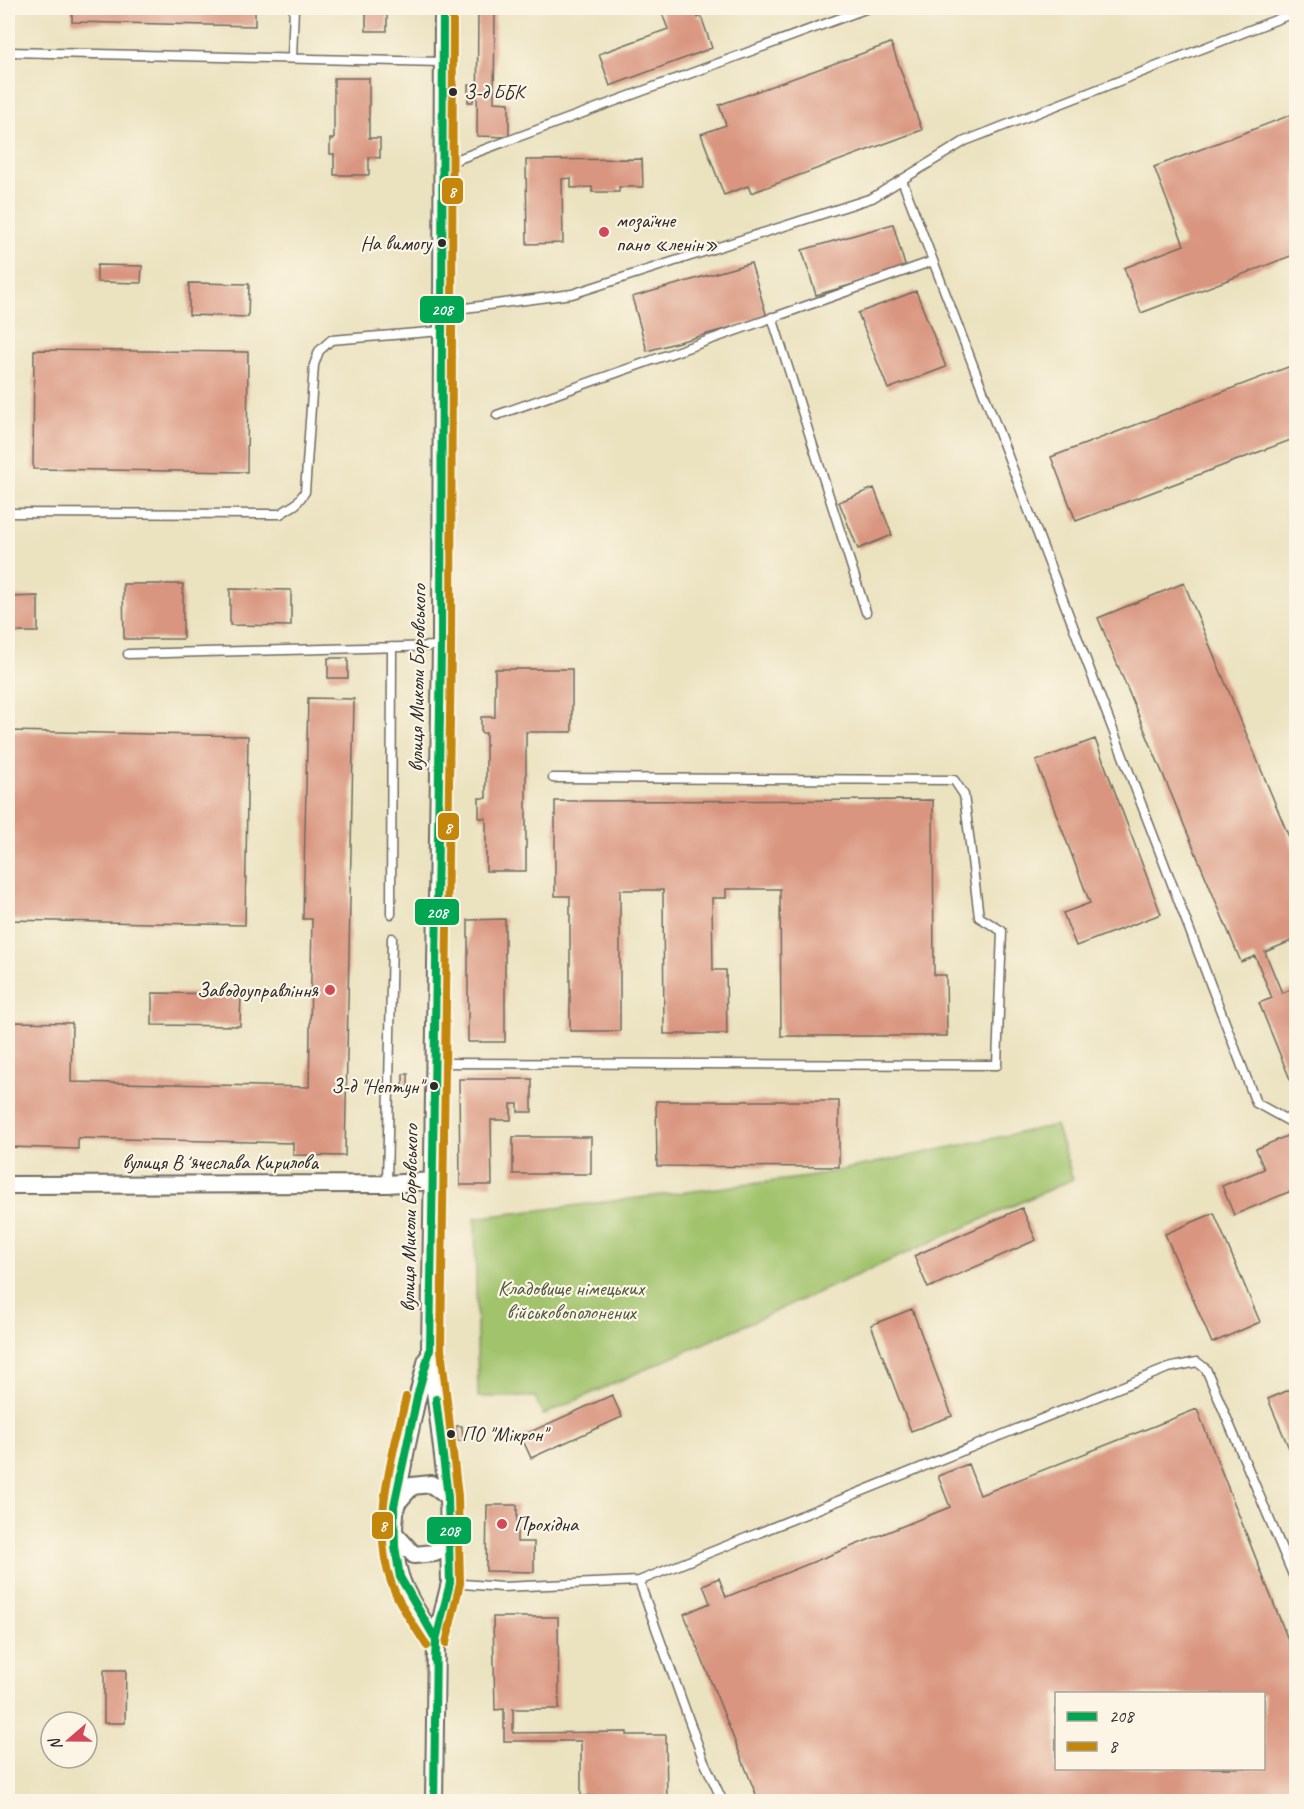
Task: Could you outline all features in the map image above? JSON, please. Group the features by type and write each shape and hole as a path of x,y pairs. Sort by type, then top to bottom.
{"street":[{"name":"вулиця Миколи Боровського","path":"434,1802 436,1640 450,1583 448,1497 430,1350 441,646 443,8"},
{"name":"вулиця Вʼячеслава Кирилова","path":"8,1185 387,1184 433,1181"},
{"name":"вулиця Миколи Боровського","path":"430,1350 418,1393 394,1506 394,1534 400,1577 436,1640"},
{"path":"394,1506 412,1486 431,1484 448,1497"},
{"path":"394,1534 414,1555 435,1553 448,1534"}],"lane":[{"path":"292,57 294,8"},
{"path":"839,8 842,17"},
{"path":"442,165 868,8"},
{"path":"442,311 572,294 872,198 965,141 1296,12"},
{"path":"8,52 442,62"},
{"path":"902,180 1256,1103 1296,1125"},
{"path":"497,414 933,261"},
{"path":"772,317 867,612"},
{"path":"8,513 280,514 296,504 305,492 314,365 319,351 331,340 442,331"},
{"path":"128,654 441,646"},
{"path":"391,914 392,647"},
{"path":"433,1063 997,1065 1002,931 980,917 964,795 954,780 553,778"},
{"path":"387,1184 392,938"},
{"path":"1287,1120 1296,1116"},
{"path":"450,1583 502,1587 639,1581 1168,1368 1197,1362 1206,1370 1296,1582"},
{"path":"639,1581 703,1760 723,1802"}],"green space":[{"name":"Кладовище німецьких військовополонених","path":"1056,1125 1073,1179 543,1415 535,1397 478,1397 475,1218 808,1177"}],"building":[{"path":"72,8 255,8 255,26 72,22"},
{"path":"366,8 387,8 387,31 366,31"},
{"path":"478,8 495,8 494,102 509,103 509,137 477,136"},
{"path":"660,8 694,8 698,18 701,16 712,48 610,86 599,54 668,29"},
{"path":"891,43 922,130 751,193 748,186 724,195 701,134 726,125 719,105"},
{"path":"334,78 369,78 369,138 380,138 380,158 369,157 369,175 334,175 334,154 330,154 330,139 334,139"},
{"path":"468,85 474,85 473,102 468,102"},
{"path":"1296,113 1296,254 1141,313 1124,268 1184,245 1154,167"},
{"path":"642,159 643,187 619,187 619,192 592,192 592,187 571,188 571,178 562,179 563,243 527,244 526,160"},
{"path":"893,224 906,269 816,295 802,250"},
{"path":"751,263 767,317 647,351 632,297"},
{"path":"97,265 142,266 141,283 97,282"},
{"path":"189,283 249,284 248,317 189,315"},
{"path":"916,291 946,367 888,389 858,313"},
{"path":"34,350 248,352 247,472 33,469"},
{"path":"1296,364 1296,438 1076,521 1051,457"},
{"path":"874,488 892,535 858,549 839,502"},
{"path":"1184,583 1296,854 1296,939 1265,952 1282,993 1295,988 1296,991 1296,1094 1259,1003 1272,998 1255,956 1241,962 1098,618"},
{"path":"123,584 183,584 183,639 124,639"},
{"path":"230,589 291,590 291,626 230,625"},
{"path":"38,596 38,632 8,632 8,597"},
{"path":"328,658 348,658 348,678 328,678"},
{"path":"495,669 572,669 572,732 526,732 526,871 486,871 486,818 479,818 479,798 486,798 486,733 481,733 481,717 495,717"},
{"path":"308,698 354,699 345,1156 293,1155 293,1143 78,1138 78,1149 9,1147 12,1022 72,1023 71,1082 309,1087 312,919 303,919"},
{"path":"8,731 248,736 245,925 8,920"},
{"path":"1095,739 1161,914 1076,946 1063,913 1090,903 1036,761"},
{"path":"933,800 934,975 946,975 947,1036 781,1036 780,889 726,889 726,898 712,898 713,970 726,970 727,1034 664,1034 663,890 620,890 620,1031 570,1031 570,896 555,896 555,801"},
{"path":"505,919 505,1042 468,1042 468,920"},
{"path":"152,993 241,994 240,1026 152,1025"},
{"path":"403,1074 408,1074 408,1091 403,1091"},
{"path":"459,1079 532,1079 532,1112 518,1112 518,1104 511,1104 511,1120 491,1120 492,1185 460,1185"},
{"path":"656,1101 839,1101 839,1167 657,1166"},
{"path":"1294,1133 1296,1137 1296,1204 1291,1191 1234,1215 1222,1186 1264,1169 1256,1149"},
{"path":"513,1137 591,1137 591,1174 513,1174"},
{"path":"1022,1208 1036,1240 928,1288 914,1256"},
{"path":"1214,1213 1260,1322 1212,1343 1165,1234"},
{"path":"912,1309 952,1416 911,1431 871,1325"},
{"path":"1296,1387 1296,1450 1291,1453 1268,1399"},
{"path":"612,1395 622,1417 531,1458 521,1436"},
{"path":"1197,1409 1296,1660 1296,1802 759,1802 684,1614 710,1603 703,1585 719,1578 726,1597 950,1507 938,1476 968,1464 980,1495"},
{"path":"456,1426 462,1426 463,1441 457,1441"},
{"name":"Прохідна","path":"487,1505 517,1505 517,1542 534,1542 534,1572 486,1571"},
{"path":"493,1617 558,1617 559,1709 513,1709 513,1733 627,1732 627,1735 666,1735 667,1802 602,1802 602,1796 581,1796 581,1741 504,1741 504,1709 495,1710"},
{"path":"104,1670 126,1670 125,1723 104,1723"}],"transit line":[{"name":"208","path":"434,1802 436,1640 400,1577 395,1547 394,1506 418,1393 430,1350 441,646 443,8"},
{"name":"8","path":"446,1643 460,1583 458,1496 441,1349 451,646 453,8"},
{"name":"8","path":"406,1397 386,1490 383,1537 385,1560 394,1590 427,1646"},
{"name":"208","path":"435,1661 436,1640 450,1583 448,1497 436,1399"}],"place":[{"name":"З-д ББК","path":"453,92"},
{"name":"мозаїчне пано «ленін»","path":"604,232"},
{"name":"На вимогу","path":"442,243"},
{"name":"Заводоуправління","path":"330,990"},
{"name":"З-д \"Нептун\"","path":"434,1086"},
{"name":"ПО \"Мікрон\"","path":"451,1434"},
{"name":"Прохідна","path":"502,1524"}]}
